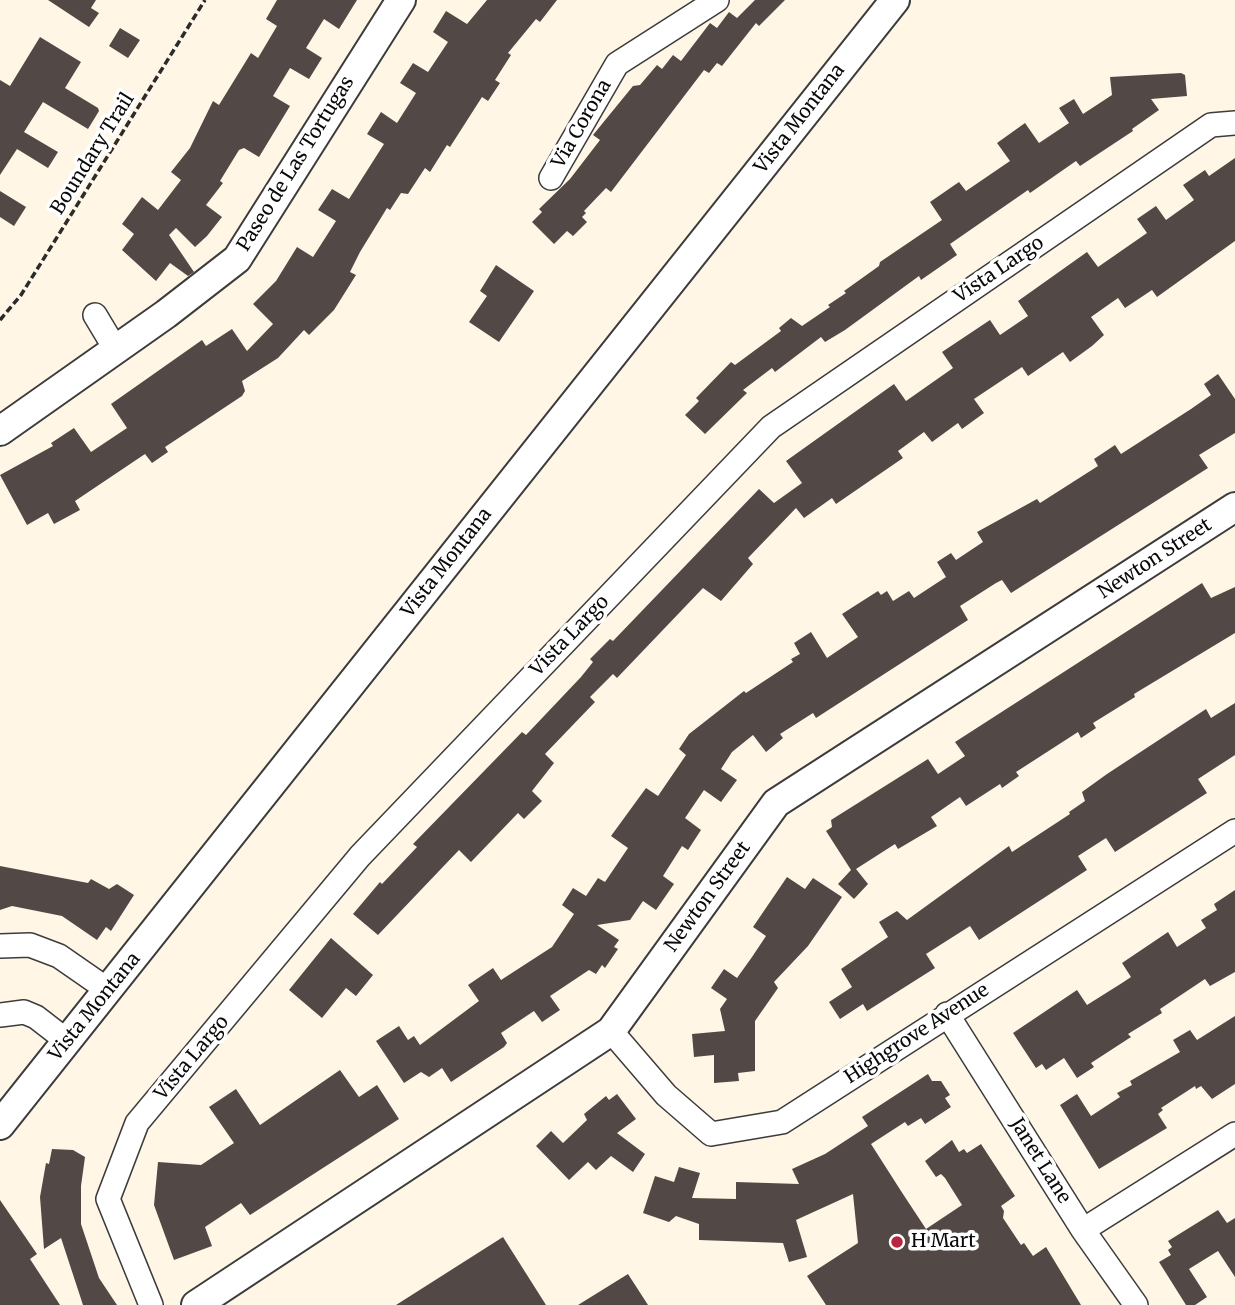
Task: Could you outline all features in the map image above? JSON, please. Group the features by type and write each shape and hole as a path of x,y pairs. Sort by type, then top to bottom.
{"street":[{"name":"Paseo de Las Tortugas","path":"0,431 116,350 237,259 401,0"},
{"name":"Via Corona","path":"551,178 617,64 717,0"},
{"name":"Vista Montana","path":"0,1125 895,0"},
{"name":"Vista Largo","path":"151,1305 108,1199 138,1123 360,856 771,427 1211,125 1235,123"},
{"path":"95,315 116,350"},
{"name":"Newton Street","path":"195,1305 611,1031 776,803 1235,508"},
{"name":"Highgrove Avenue","path":"611,1031 666,1096 711,1134 782,1122 1235,831"},
{"path":"0,946 30,946 59,956 107,990"},
{"path":"0,1016 23,1012 36,1017 67,1041"},
{"name":"Janet Lane","path":"947,1014 1083,1230 1136,1305"},
{"path":"1083,1230 1235,1134"}],"path":[{"name":"Boundary Trail","path":"0,320 21,295 205,0"}],"building":[{"path":"48,0 96,0 91,8 99,13 89,27"},
{"path":"277,0 357,0 339,29 324,19 306,48 322,58 309,79 290,68 273,96 290,106 259,157 244,148 239,150 220,181 223,183 206,205 222,217 207,236 195,247 176,228 169,235 194,272 188,276 170,263 156,281 122,250 134,234 122,224 142,197 158,210 181,180 171,172 190,148 213,101 219,105 251,53 258,58 277,26 266,19"},
{"path":"487,0 557,0 540,22 536,19 508,53 511,55 495,80 500,83 488,101 482,97 450,147 447,145 430,172 425,168 408,194 401,193 390,210 387,208 360,252 350,272 356,275 334,310 309,335 304,330 278,358 242,381 245,391 242,396 165,447 168,452 152,463 145,454 75,501 80,510 54,524 48,513 27,525 0,475 53,446 51,443 74,428 91,452 127,428 111,404 202,340 206,346 232,329 247,351 273,324 253,304 276,281 297,247 313,257 336,221 318,210 332,189 349,199 384,144 367,134 381,112 397,123 416,93 400,83 413,63 428,72 448,42 433,32 446,11 467,24"},
{"path":"755,0 785,0 759,26 756,23 722,66 717,63 709,73 704,70 611,192 606,188 584,211 586,213 582,217 587,222 573,236 567,231 554,244 532,222 542,212 539,209 570,179 600,140 593,135 633,86 640,85 657,65 662,69 673,55 681,61 710,23 717,28 729,12 737,18"},
{"path":"120,28 140,40 128,58 109,46"},
{"path":"40,37 81,62 65,88 99,111 88,129 43,102 24,132 58,152 48,168 17,149 0,175 0,80 10,86"},
{"path":"1181,73 1185,75 1187,96 1151,99 1159,110 1132,129 1133,131 1080,166 1076,161 1030,193 1028,190 950,244 957,255 921,280 919,276 845,330 825,342 821,337 775,372 772,368 743,390 747,393 705,434 685,415 699,401 696,398 731,362 735,365 781,331 779,328 791,318 802,326 830,307 828,305 879,266 880,262 942,220 930,202 959,182 966,191 1010,161 997,143 1025,123 1039,143 1069,123 1059,108 1074,99 1083,114 1112,95 1110,77"},
{"path":"1235,158 1235,241 1157,297 1152,290 1125,308 1118,298 1091,317 1104,335 1092,346 1070,362 1063,352 1028,376 1022,367 974,399 984,413 962,429 958,423 932,442 924,432 898,451 903,458 836,504 832,498 804,518 796,508 748,558 753,564 721,601 703,588 617,678 613,674 590,697 595,702 545,754 554,763 532,791 542,801 524,819 518,813 471,862 459,850 378,935 353,914 380,882 382,884 417,847 413,844 522,732 526,735 581,677 593,662 590,659 610,639 613,641 759,489 774,503 802,483 786,461 894,384 906,401 953,368 942,352 990,320 1000,335 1028,316 1018,301 1087,252 1098,267 1147,233 1137,219 1156,206 1166,220 1194,200 1183,185 1205,170 1209,176"},
{"path":"0,191 26,207 14,226 0,217"},
{"path":"496,265 534,291 499,342 469,322 487,296 480,291"},
{"path":"1218,374 1235,399 1235,433 1199,455 1208,468 1011,593 1002,580 960,606 968,620 816,718 813,713 780,734 783,738 766,752 753,735 732,752 721,769 737,780 721,802 704,790 685,818 701,830 688,850 682,846 663,876 674,884 656,910 643,901 630,920 597,925 619,940 614,947 618,949 605,968 602,965 596,974 589,970 550,996 560,1010 542,1022 534,1011 501,1033 507,1043 504,1047 451,1082 442,1068 429,1077 421,1072 404,1083 376,1041 399,1026 408,1040 414,1036 420,1045 479,1001 468,985 493,968 501,980 552,947 574,914 562,905 573,888 586,896 598,878 605,882 628,848 611,836 646,788 658,796 686,755 679,749 689,734 744,691 746,693 793,662 791,659 800,654 794,643 811,632 827,658 858,637 842,614 878,591 881,595 887,591 893,601 909,591 914,598 946,577 937,562 951,553 956,560 983,542 977,532 1037,499 1040,503 1098,466 1094,459 1115,445 1121,454 1191,409 1211,395 1204,384"},
{"path":"1202,583 1211,598 1235,587 1235,633 1134,694 1135,697 1093,723 1096,728 1081,738 1078,732 1016,772 1019,776 1002,788 1000,784 966,806 960,797 931,817 937,826 898,849 895,844 856,869 868,884 854,899 838,884 851,870 826,831 832,827 831,820 928,759 938,774 965,756 955,742"},
{"path":"1235,703 1235,755 1198,779 1207,793 1115,852 1106,838 1078,856 1087,870 979,940 970,926 926,954 935,968 867,1011 863,1004 840,1019 829,1002 852,987 841,969 888,937 879,922 897,911 907,920 1009,846 1012,852 1070,814 1069,812 1085,801 1082,792 1107,774 1206,709 1211,718"},
{"path":"0,866 88,883 91,879 109,889 117,884 134,895 111,931 106,927 97,940 62,916 12,906 0,910"},
{"path":"787,877 805,889 813,878 842,897 808,946 774,982 778,988 755,1021 755,1071 738,1073 739,1081 714,1083 714,1055 694,1057 692,1034 725,1031 720,1009 727,999 711,988 724,969 737,978 752,957 766,936 753,927"},
{"path":"1235,890 1235,972 1210,986 1205,979 1160,1009 1162,1013 1128,1034 1131,1037 1091,1063 1094,1067 1077,1078 1064,1058 1046,1070 1042,1064 1036,1068 1013,1033 1077,990 1087,1005 1122,983 1131,977 1122,963 1168,932 1177,947 1206,928 1201,920 1217,910 1214,904"},
{"path":"331,938 373,975 356,996 346,988 322,1018 289,990"},
{"path":"1235,1016 1235,1084 1212,1099 1201,1086 1196,1089 1195,1086 1161,1108 1163,1110 1158,1114 1167,1128 1099,1169 1060,1105 1077,1094 1091,1116 1120,1097 1117,1093 1132,1085 1130,1081 1180,1052 1173,1040 1190,1030 1197,1040"},
{"path":"340,1070 359,1097 377,1085 399,1119 250,1215 241,1203 205,1227 212,1246 174,1260 154,1205 158,1162 201,1165 234,1143 209,1107 236,1089 260,1125"},
{"path":"928,1074 932,1081 941,1081 950,1095 945,1098 951,1107 925,1124 921,1118 908,1126 905,1122 871,1144 926,1229 962,1205 945,1178 941,1174 936,1177 925,1161 952,1140 959,1152 964,1149 967,1153 981,1144 1015,1196 1001,1206 1004,1211 1003,1218 1021,1245 1024,1243 1033,1256 1046,1247 1081,1305 826,1305 807,1276 858,1243 853,1194 796,1220 807,1257 789,1262 783,1243 699,1240 699,1224 676,1216 669,1222 643,1213 655,1176 674,1182 679,1167 700,1173 692,1198 736,1199 736,1182 799,1184 792,1169 825,1154 868,1126 862,1117"},
{"path":"617,1094 636,1119 617,1133 645,1154 633,1172 611,1156 596,1170 588,1162 569,1180 536,1146 551,1131 563,1143 587,1120 584,1114 606,1096 609,1100"},
{"path":"52,1149 73,1150 85,1157 81,1186 81,1224 99,1278 117,1305 83,1305 61,1238 44,1249 40,1197 46,1163 49,1164"},
{"path":"0,1200 37,1254 30,1259 60,1305 0,1305"},
{"path":"1218,1210 1227,1223 1235,1218 1235,1277 1218,1251 1189,1269 1207,1297 1195,1305 1186,1305 1159,1262 1171,1255 1168,1250 1172,1247 1168,1241"},
{"path":"503,1237 546,1305 396,1305"},
{"path":"628,1274 648,1305 578,1305"}],"place":[{"name":"H Mart","path":"897,1242"}]}
